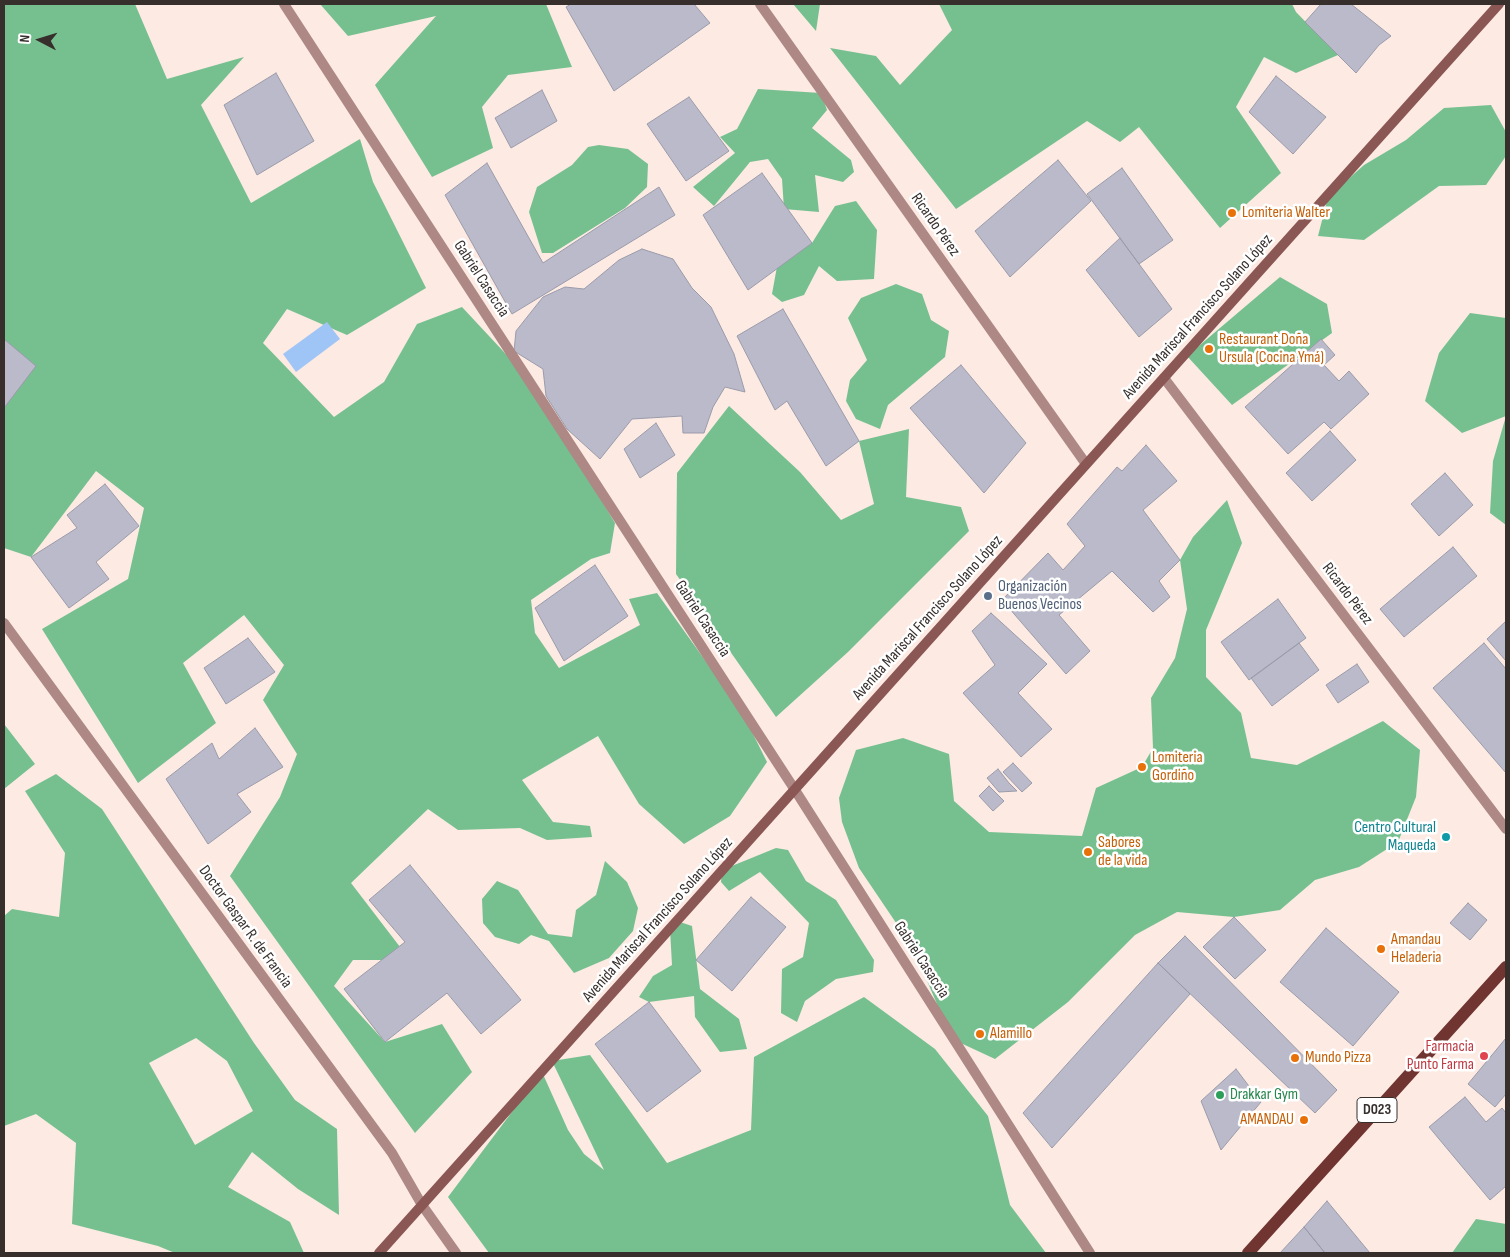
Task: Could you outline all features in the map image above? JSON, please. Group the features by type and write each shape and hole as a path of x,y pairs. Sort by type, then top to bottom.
{"main road":[{"name":"D023","path":"1248,1253 1506,967"}],"street":[{"name":"Gabriel Casaccia","path":"284,4 795,790 1090,1253"},
{"name":"Ricardo Pérez","path":"760,4 1086,464"},
{"name":"Avenida Mariscal Francisco Solano López","path":"379,1253 1499,4"},
{"name":"Ricardo Pérez","path":"1164,378 1506,829"},
{"name":"Doctor Gaspar R. de Francia","path":"4,623 392,1153 422,1206 456,1253"}],"green space":[{"path":"4,4 135,4 167,79 244,57 201,105 251,203 360,139 373,182 426,288 347,335 287,309 263,343 334,417 384,382 417,324 462,307 530,380 615,523 610,553 591,559 531,600 535,633 559,668 640,625 629,599 657,593 742,712 767,762 730,816 684,844 639,804 598,736 522,780 553,822 590,826 592,837 547,840 520,828 458,830 428,809 351,883 410,960 353,960 334,986 385,1042 442,1024 472,1072 415,1133 230,876 280,797 297,754 263,700 284,665 244,615 183,663 216,723 138,783 42,629 128,579 144,508 96,471 31,557 4,548"},
{"path":"320,4 546,4 572,67 508,75 482,107 493,148 432,177 375,85 436,16 348,36"},
{"path":"793,4 820,4 816,31"},
{"path":"939,4 1292,4 1296,12 1338,55 1296,73 1264,57 1236,107 1281,173 1220,228 1139,127 1120,142 1087,121 956,209 830,48 876,56 900,85 952,30"},
{"path":"758,89 821,93 827,110 812,128 851,160 854,172 843,182 815,175 819,212 784,209 782,179 768,159 750,162 714,206 693,187 735,153 720,137 737,129"},
{"path":"1491,105 1506,132 1506,156 1486,185 1439,186 1364,240 1318,236 1328,197 1364,165 1406,140 1444,108"},
{"path":"599,145 628,149 648,164 647,187 625,208 553,253 542,253 529,212 537,187 572,165 588,147"},
{"path":"856,201 877,230 874,279 837,281 819,266 804,295 782,302 772,294 778,261 812,243 835,206"},
{"path":"1280,277 1327,304 1332,333 1232,405 1187,356"},
{"path":"896,284 922,294 931,320 949,331 945,357 888,405 880,429 856,419 846,401 850,380 867,360 848,318 861,298"},
{"path":"1470,313 1506,318 1506,416 1462,433 1425,401 1439,353"},
{"path":"729,406 800,472 841,520 874,504 859,441 909,429 906,497 961,507 969,531 848,652 776,717 676,574 677,473"},
{"path":"1506,416 1506,525 1490,513 1493,461"},
{"path":"1227,500 1242,543 1206,630 1206,677 1241,713 1251,758 1297,765 1383,721 1420,750 1416,797 1398,842 1359,867 1315,880 1280,910 1234,917 1177,912 1135,935 1068,1002 995,1059 952,1039 913,948 859,868 842,822 839,798 856,750 903,738 949,754 954,801 989,832 1082,836 1096,788 1142,767 1153,748 1151,698 1175,658 1187,609 1180,560 1193,537"},
{"path":"4,724 35,764 4,789"},
{"path":"56,774 102,809 254,1043 295,1100 337,1129 339,1215 298,1189 252,1152 228,1187 290,1222 304,1253 175,1253 158,1246 72,1224 76,1143 36,1114 4,1126 4,916 12,909 59,917 65,853 25,791","holes":["196,1038 227,1061 253,1111 195,1145 149,1063"]},
{"path":"776,848 788,850 806,881 836,900 874,960 873,972 836,979 805,1001 797,1022 781,1013 782,969 803,957 809,923 760,872 729,891 721,882 722,870"},
{"path":"605,861 627,882 638,908 633,931 609,958 574,973 549,941 531,935 519,944 495,937 483,923 482,899 497,881 518,890 548,934 572,937 576,910 596,895"},
{"path":"680,922 692,926 700,989 739,1019 747,1049 720,1052 695,1017 694,996 649,1002 639,997 653,976 672,965 670,929"},
{"path":"864,997 935,1049 988,1116 1010,1205 1046,1253 489,1253 448,1197 542,1072 568,1130 584,1154 604,1170 552,1061 590,1055 667,1163 751,1130 754,1057"},
{"path":"1476,1219 1506,1224 1506,1253 1452,1253"}],"water":[{"path":"327,322 340,339 296,372 283,354"}],"building":[{"path":"571,4 694,4 710,23 614,91 566,7"},
{"path":"1321,4 1351,4 1391,36 1379,45 1356,73 1305,22"},
{"path":"276,73 314,141 257,175 224,105"},
{"path":"1276,76 1326,117 1293,154 1249,112"},
{"path":"542,90 557,121 511,148 495,118"},
{"path":"689,97 729,151 686,181 647,124"},
{"path":"1058,160 1091,201 1010,277 975,231"},
{"path":"487,163 543,263 659,187 675,215 512,314 445,195"},
{"path":"1122,168 1173,240 1139,264 1087,194"},
{"path":"762,173 812,243 748,290 703,215"},
{"path":"1120,238 1172,309 1139,337 1086,270"},
{"path":"642,249 673,259 692,288 711,307 734,354 745,392 725,387 713,407 704,433 683,433 682,416 632,419 600,459 567,429 546,396 543,369 514,351 516,331 543,297 565,287 584,289 619,260"},
{"path":"783,309 859,441 826,466 787,401 775,410 737,336"},
{"path":"4,339 36,366 4,408"},
{"path":"1321,339 1335,355 1324,365 1339,381 1349,371 1369,394 1331,429 1324,422 1288,454 1245,407"},
{"path":"961,365 1026,443 984,493 910,408"},
{"path":"656,423 675,455 640,478 624,449"},
{"path":"1330,431 1356,460 1312,501 1286,473"},
{"path":"1146,445 1177,481 1143,510 1180,560 1159,581 1170,597 1153,612 1112,571 1059,615 1090,651 1066,674 1002,600 1048,553 1063,570 1085,546 1067,524 1117,467 1122,471"},
{"path":"1445,473 1473,505 1439,536 1411,504"},
{"path":"105,484 139,526 96,562 109,579 69,608 31,557 77,528 67,515"},
{"path":"1453,547 1477,576 1404,637 1380,609"},
{"path":"595,565 628,616 564,661 535,608"},
{"path":"1278,599 1306,638 1249,680 1221,642"},
{"path":"991,613 1047,664 1018,693 1052,729 1021,757 963,693 995,665 972,631"},
{"path":"1506,621 1506,661 1487,639"},
{"path":"248,638 275,672 226,704 204,668"},
{"path":"1299,643 1319,670 1272,706 1251,678"},
{"path":"1484,643 1506,669 1506,773 1433,688"},
{"path":"1357,664 1369,682 1338,703 1326,685"},
{"path":"255,728 283,767 237,794 251,812 208,844 166,779 212,743 219,759"},
{"path":"1013,763 1032,783 1022,792 1003,772"},
{"path":"998,769 1017,791 999,792 987,778"},
{"path":"989,786 1004,801 993,811 979,796"},
{"path":"410,865 521,1000 481,1034 447,993 385,1042 344,989 405,942 369,900"},
{"path":"751,897 786,927 732,991 696,960"},
{"path":"1468,903 1487,920 1470,940 1450,923"},
{"path":"1234,917 1266,950 1235,979 1203,947"},
{"path":"1326,928 1399,992 1353,1046 1280,982"},
{"path":"1185,936 1337,1090 1315,1113 1158,963"},
{"path":"1158,963 1190,994 1052,1148 1023,1113"},
{"path":"649,1002 701,1071 647,1112 595,1044"},
{"path":"1506,1038 1506,1094 1495,1107 1468,1084"},
{"path":"1236,1069 1261,1102 1221,1150 1201,1101"},
{"path":"1465,1097 1486,1122 1502,1108 1506,1113 1506,1186 1490,1200 1429,1127"},
{"path":"1327,1201 1370,1253 1325,1253 1304,1227"},
{"path":"1304,1227 1325,1253 1280,1253"}],"place":[{"name":"Lomiteria Walter","path":"1232,213"},
{"name":"Restaurant Doña Ursula (Cocina Ymá)","path":"1209,349"},
{"name":"Organización Buenos Vecinos","path":"988,596"},
{"name":"Lomiteria Gordiño","path":"1142,767"},
{"name":"Centro Cultural Maqueda","path":"1446,837"},
{"name":"Sabores de la vida","path":"1088,852"},
{"name":"Amandau Heladeria","path":"1381,949"},
{"name":"Alamillo","path":"980,1034"},
{"name":"Farmacia Punto Farma","path":"1484,1056"},
{"name":"Mundo Pizza","path":"1295,1058"},
{"name":"Drakkar Gym","path":"1220,1095"},
{"name":"AMANDAU","path":"1304,1120"}]}
